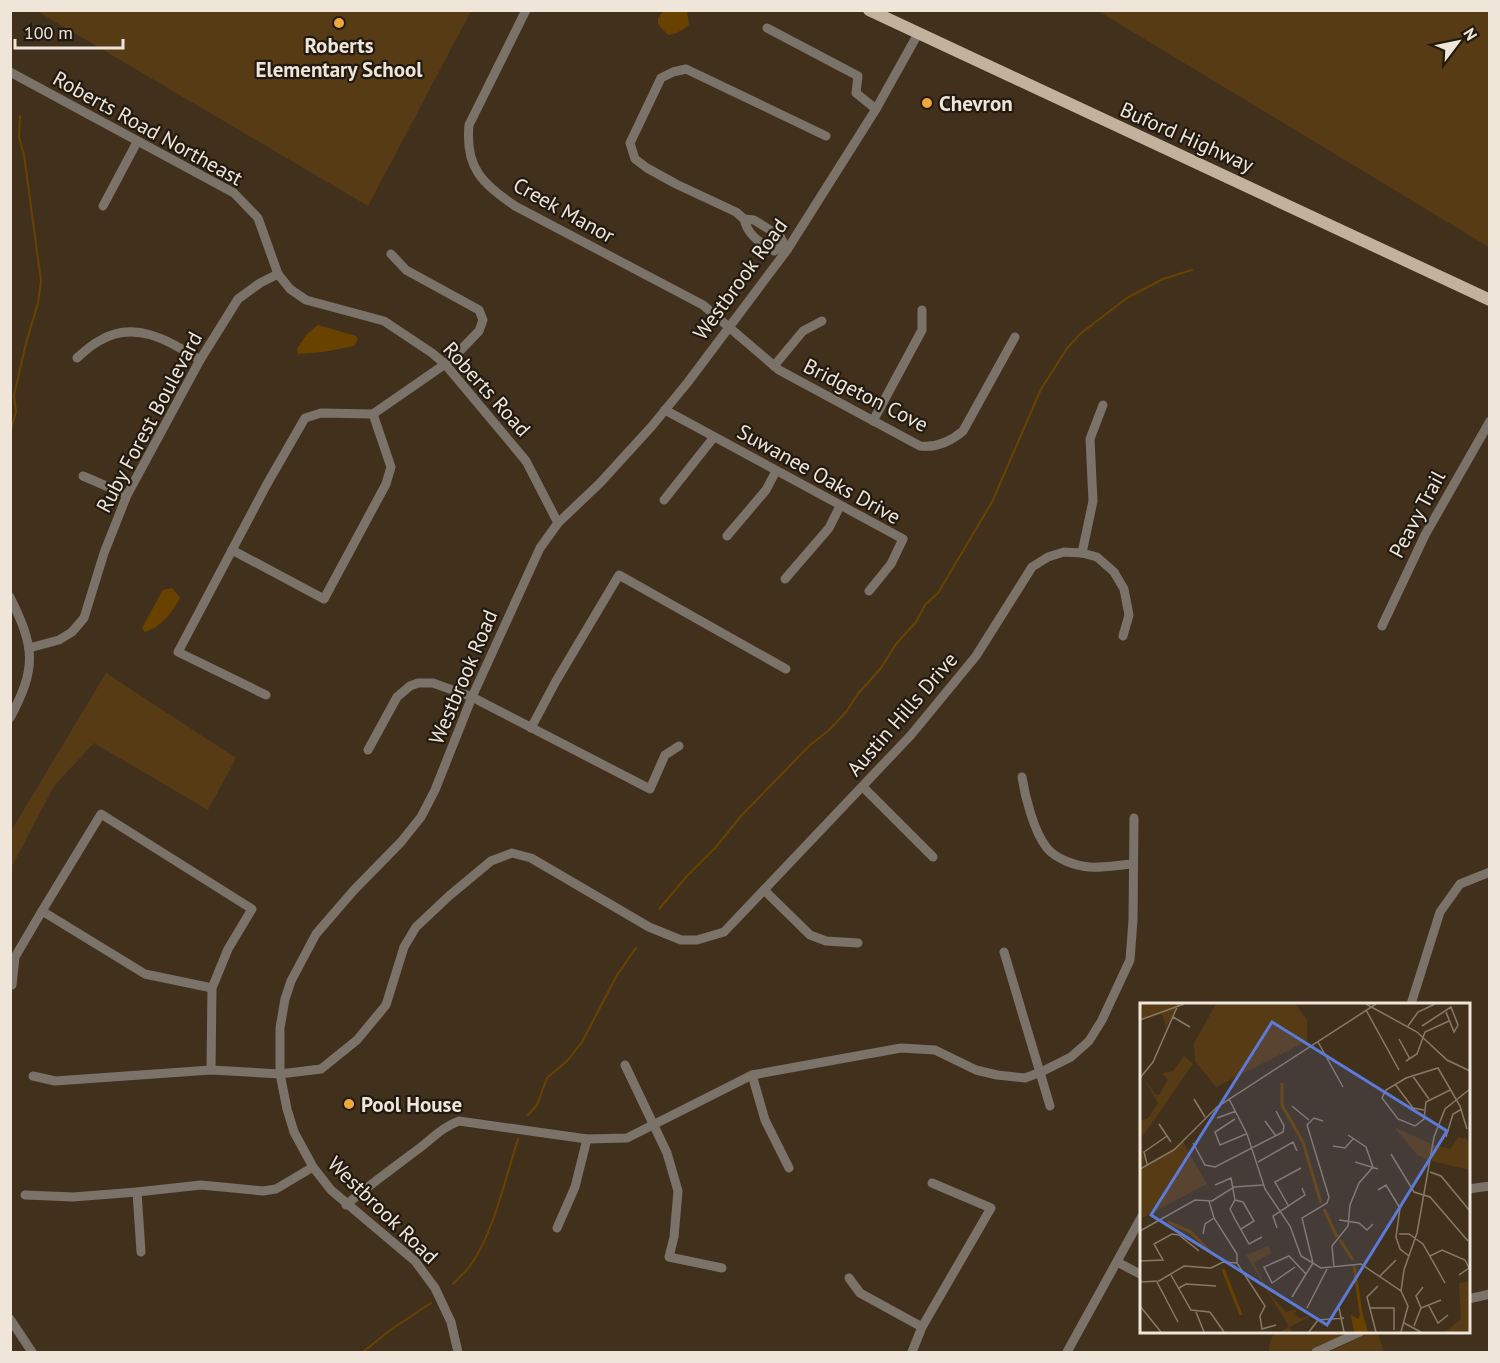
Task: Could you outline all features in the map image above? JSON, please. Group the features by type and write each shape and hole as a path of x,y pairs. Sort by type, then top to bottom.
{"main road":[{"name":"Buford Highway","path":"869,10 1490,300"}],"street":[{"name":"Creek Manor","path":"526,10 469,125 468,140 477,174 491,189 515,206 703,305 728,328"},
{"path":"767,28 858,76 855,93 876,110"},
{"name":"Westbrook Road","path":"458,1353 451,1322 435,1288 415,1261 331,1190 313,1167 294,1132 280,1074 280,1028 285,999 304,953 316,934 330,916 401,842 421,817 435,790 472,697 540,548 558,523 600,483 665,410 728,328 785,248 876,110 919,32"},
{"path":"744,219 754,220 780,236 785,248 774,251 747,231 744,219 736,212 676,184 635,159 630,143 662,78 686,69 826,136"},
{"name":"Roberts Road Northeast","path":"10,72 215,182 241,200 258,218 278,274 290,289"},
{"path":"103,206 137,142"},
{"path":"266,695 178,652 267,484 305,418 321,413 373,414 445,364 479,331 483,320 479,310 406,270 391,254"},
{"name":"Ruby Forest Boulevard","path":"29,648 60,640 72,632 84,618 127,495 200,360 238,299 260,283 278,274"},
{"name":"Roberts Road","path":"290,289 306,300 384,321 445,364 526,461 558,523"},
{"path":"873,421 922,330 922,310"},
{"path":"774,366 803,331 822,321"},
{"name":"Bridgeton Cove","path":"728,328 774,366 920,446 931,447 954,439 963,431 1015,337"},
{"path":"77,358 100,340 121,332 136,331 163,339 200,360"},
{"path":"1103,405 1090,439 1093,501 1083,553 1096,557 1114,572 1124,589 1129,615 1123,636"},
{"name":"Suwanee Oaks Drive","path":"665,410 903,539 891,564 869,591"},
{"path":"232,550 324,599 386,484 391,467 373,414"},
{"name":"Peavy Trail","path":"1382,626 1425,535 1490,422"},
{"path":"664,500 714,437"},
{"path":"727,536 766,490 776,471"},
{"path":"83,476 127,495"},
{"path":"785,579 829,528 840,506"},
{"name":"Austin Hills Drive","path":"33,1076 55,1081 211,1070 280,1074 321,1069 357,1040 386,1005 405,947 416,927 491,861 512,853 531,858 651,928 681,940 697,940 724,932 911,735 976,657 1032,567 1048,557 1064,552 1083,553"},
{"path":"531,728 619,575 786,669"},
{"path":"10,597 22,621 31,664 24,692 10,718"},
{"path":"368,750 396,697 418,683 434,683 472,697 650,789 665,755 679,746"},
{"path":"1022,777 1025,795 1047,848 1073,863 1090,867 1132,864"},
{"path":"863,787 933,857"},
{"path":"12,985 15,957 101,814 252,909 228,949 213,988 211,1070"},
{"path":"346,1205 420,1149 441,1129 459,1120 587,1139 627,1138 752,1075 901,1048 935,1050 976,1070 997,1075 1025,1078 1041,1072 1071,1057 1089,1041 1102,1020 1130,960 1133,920 1134,818"},
{"path":"1412,1003 1440,912 1460,884 1490,872"},
{"path":"764,890 810,935 825,941 858,943"},
{"path":"42,910 145,974 213,988"},
{"path":"1004,952 1050,1106"},
{"path":"625,1065 667,1153 678,1191 674,1237 669,1257 723,1268"},
{"path":"752,1075 765,1120 789,1168"},
{"path":"557,1228 575,1187 587,1139"},
{"path":"25,1195 73,1197 201,1185 263,1191 276,1189 313,1167"},
{"path":"912,1353 922,1327 991,1208 932,1183"},
{"path":"1470,1189 1490,1186"},
{"path":"137,1192 141,1252"},
{"path":"1067,1353 1140,1220"},
{"path":"1117,1262 1140,1274"},
{"path":"849,1278 860,1293 922,1327"},
{"path":"1470,1299 1490,1294"},
{"path":"11,1320 32,1353"},
{"path":"1316,1353 1358,1333"}],"shaded area":[{"path":"471,10 368,206 37,11"},
{"path":"664,10 687,11 689,25 677,33 668,35 658,24 658,18"},
{"path":"1098,11 1489,11 1489,247 1464,232"},
{"path":"318,325 356,336 358,339 354,346 298,354 297,349 307,334"},
{"path":"172,588 180,598 177,604 161,623 145,632 142,628 163,590"},
{"path":"106,673 236,758 208,810 94,743 54,786 11,868 11,831"},
{"path":"1274,1333 1349,1333 1310,1352 1270,1352 1269,1346"},
{"path":"1369,1333 1378,1333 1384,1352 1329,1352"}],"waterway":[{"path":"10,433 16,412 14,395 38,303 41,281 24,155 19,137 20,116"},
{"path":"659,909 741,816 810,745 828,731 846,712 857,695 881,668 896,644 916,622 925,605 938,593 992,502 1041,389 1068,347 1080,334 1127,298 1163,279 1192,270"},
{"path":"528,1115 537,1105 547,1078 567,1061 582,1042 617,975 636,948"},
{"path":"453,1284 470,1266 487,1235 518,1139"},
{"path":"363,1352 389,1331 431,1303"}],"place":[{"name":"Roberts Elementary School","path":"339,23"},
{"name":"Chevron","path":"927,103"},
{"name":"Pool House","path":"349,1104"}]}
